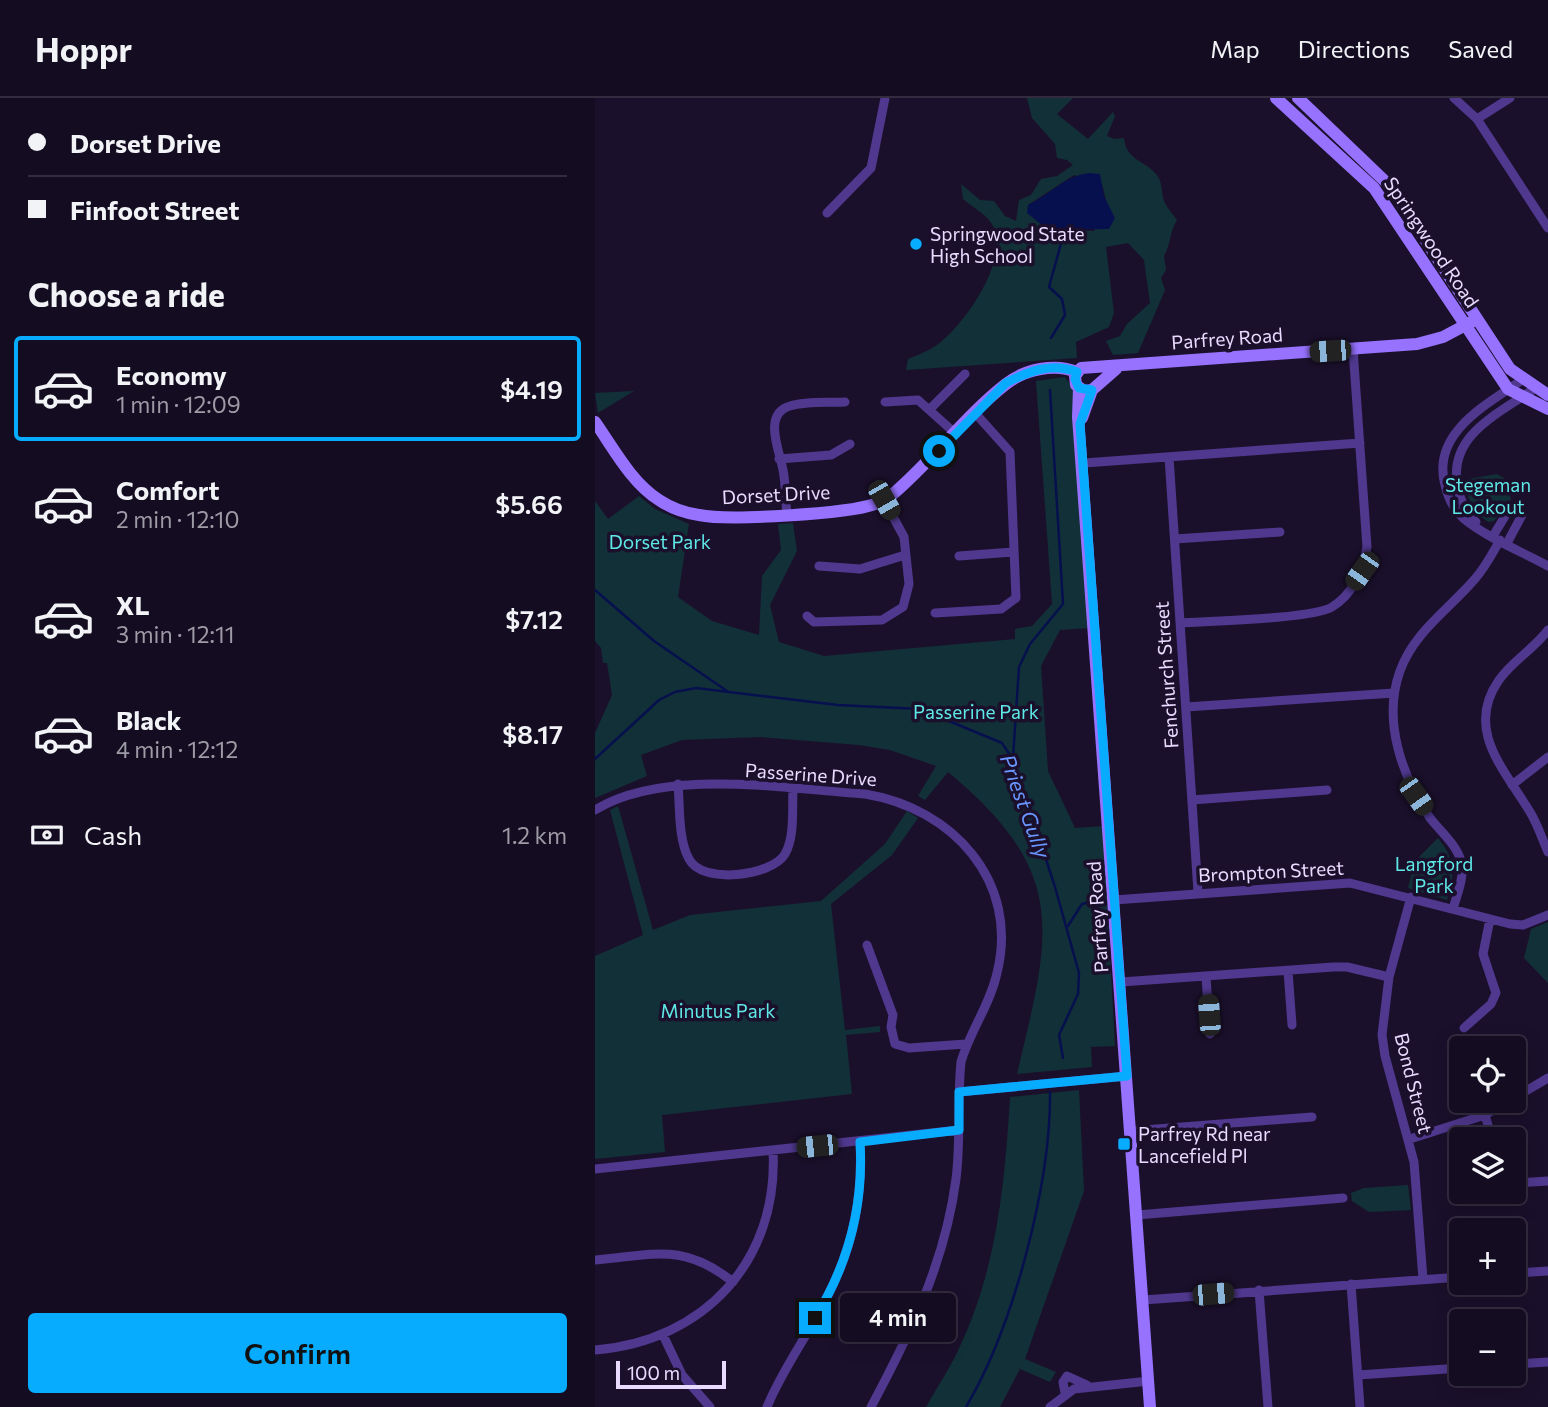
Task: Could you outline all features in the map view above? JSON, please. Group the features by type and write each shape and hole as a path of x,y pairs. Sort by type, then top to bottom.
{"main road":[{"name":"Springwood Road","path":"1276,98 1374,188 1508,389 1548,409"},
{"name":"Springwood Road","path":"1298,98 1390,186 1510,369 1521,380 1548,395"},
{"path":"1443,337 1451,318 1451,304"},
{"name":"Parfrey Road","path":"1150,1407 1080,424 1086,380 1122,365 1443,344 1479,323"},
{"name":"Parfrey Road","path":"1417,344 1467,330"},
{"name":"Dorset Drive","path":"595,422 638,482 659,500 677,510 714,517 847,510 884,500 904,485 1006,383 1034,372 1061,373 1086,380"}],"street":[{"path":"827,213 871,168 885,98"},
{"path":"1454,98 1478,119 1548,228"},
{"path":"1478,119 1510,98"},
{"path":"1180,623 1323,611 1344,598 1362,571 1367,547 1353,349"},
{"path":"930,409 965,373"},
{"path":"1521,380 1463,423 1444,457 1443,481 1453,508 1484,531 1548,566"},
{"path":"1484,531 1470,516 1460,495 1457,462 1475,430 1535,388"},
{"path":"885,402 918,400 956,434"},
{"path":"787,514 783,469 775,427 784,408 845,402"},
{"path":"935,613 1007,608 1017,592 1010,452 976,414"},
{"path":"1084,463 1360,443"},
{"path":"779,459 831,455 850,444"},
{"name":"Fenchurch Street","path":"1169,457 1198,892"},
{"path":"807,616 814,622 889,619 903,607 909,593 902,530 884,500"},
{"path":"1175,539 1280,532"},
{"path":"1453,909 1462,875 1461,862 1454,846 1416,796 1403,769 1394,719 1394,692 1400,670 1413,645 1433,619 1473,581 1500,540"},
{"path":"959,556 1013,552"},
{"path":"819,566 860,569 905,555"},
{"path":"1548,630 1499,680 1486,710 1489,746 1532,815 1548,852"},
{"path":"1186,707 1394,692"},
{"path":"1512,785 1548,757"},
{"path":"678,784 688,858 703,873 714,875 759,871 778,862 786,853 790,841 793,789"},
{"name":"Passerine Drive","path":"595,810 628,793 678,784 865,794 915,807 952,831 981,866 991,888 999,917 1001,943 998,970 990,998 966,1044 961,1062 955,1187 940,1258 916,1320 871,1407"},
{"path":"1192,800 1327,790"},
{"name":"Brompton Street","path":"1114,900 1350,883 1523,925 1548,915"},
{"name":"Bond Street","path":"1411,897 1389,977 1382,1017 1385,1056 1410,1139 1423,1279"},
{"path":"1464,1028 1491,1004 1496,993 1483,954 1490,919"},
{"path":"867,944 893,1015 891,1038 901,1047 966,1044"},
{"path":"1121,982 1347,967 1389,977"},
{"path":"1289,971 1292,1025"},
{"path":"1206,977 1210,1034"},
{"path":"959,1092 1127,1076"},
{"path":"1526,1091 1548,1078"},
{"path":"1410,1139 1488,1113"},
{"path":"1485,1115 1488,1127"},
{"path":"1131,1131 1312,1117"},
{"path":"595,1169 959,1130"},
{"path":"767,1407 780,1378 824,1303 851,1240 860,1192 860,1142"},
{"path":"595,1350 631,1345 663,1335 702,1313 733,1282 757,1244 771,1206 773,1150"},
{"path":"1526,1182 1548,1181"},
{"path":"1137,1215 1343,1198"},
{"path":"595,1260 684,1254 714,1266 733,1282"},
{"path":"1526,1272 1548,1271"},
{"path":"1143,1300 1449,1278"},
{"path":"1351,1284 1360,1407"},
{"path":"1259,1290 1268,1407"},
{"path":"663,1335 682,1375 710,1407"},
{"path":"1526,1363 1548,1362"},
{"path":"1358,1376 1449,1369"},
{"path":"1065,1394 1063,1382 1067,1376 1087,1385"},
{"path":"1051,1407 1065,1394 1087,1385 1149,1381"}],"green space":[{"path":"1027,98 1073,98 1057,114 1088,139 1113,112 1115,116 1107,136 1114,139 1124,138 1128,151 1151,169 1160,180 1164,201 1177,220 1164,256 1166,270 1161,278 1165,290 1138,353 1113,355 1106,341 1120,336 1127,324 1150,303 1144,260 1128,243 1106,247 1114,313 1109,327 1076,342 1077,358 906,370 908,359 937,345 971,308 995,258 997,242 992,223 963,199 961,184 980,200 994,201 1005,216 1016,221 1019,200 1031,195 1041,179 1057,176 1073,165 1067,160 1057,158 1055,144 1032,118","holes":["1074,175 1102,184 1108,208 1094,231 1062,230 1028,205"]},
{"name":"Passerine Park","path":"1065,377 1074,390 1090,628 1060,630 1041,666 1048,771 1075,828 1103,826 1115,1046 1091,1047 1092,1067 1017,1074 1037,982 1042,944 1041,909 1033,875 1015,843 988,809 948,772 925,800 918,796 936,766 890,750 760,737 682,740 641,755 647,776 595,798 595,733 612,695 607,663 603,663 601,648 595,641 595,501 608,519 639,496 655,509 689,524 678,597 712,621 759,635 762,576 781,550 778,524 793,523 797,551 770,605 779,642 824,656 1015,639 1015,629 1032,626 1052,604 1036,381"},
{"path":"634,391 598,413 595,393"},
{"name":"Stegeman Lookout","path":"1497,474 1507,480 1511,500 1494,521 1488,522 1474,511 1462,480"},
{"name":"Minutus Park","path":"618,806 653,930 690,915 821,901 885,844 907,811 918,818 892,855 831,904 845,1030 880,1026 880,1032 846,1035 852,1094 662,1115 665,1152 595,1159 595,956 643,935 610,810"},
{"name":"Langford Park","path":"1438,838 1451,860 1452,875 1447,900 1408,888 1415,861"},
{"path":"1548,922 1548,983 1524,958 1531,929"},
{"path":"1079,1090 1084,1191 1025,1359 1056,1372 1050,1382 1020,1369 1000,1407 926,1407 956,1354 983,1286 1002,1193 1010,1097"},
{"path":"1408,1185 1411,1210 1369,1212 1352,1201 1351,1193 1364,1188"}],"shaded area":[{"path":"1089,173 1100,174 1104,196 1115,218 1109,229 1048,230 1027,213 1028,205 1072,178"}],"waterway":[{"path":"1051,338 1065,315 1062,299 1049,287 1065,229"},
{"path":"1013,758 1019,667 1030,644 1063,604 1050,390"},
{"name":"Priest Gully","path":"595,590 654,641 727,691"},
{"name":"Priest Gully","path":"595,759 659,700 675,692 696,688 838,705 920,709 1002,743 1014,761 1055,887 1079,973 1078,994 1059,1035 1063,1058"},
{"path":"1068,926 1082,904 1090,902"},
{"name":"Priest Gully","path":"966,1407 999,1337 1026,1254 1044,1169 1050,1092"}],"place":[{"name":"Springwood State High School","path":"916,244"},
{"name":"Parfrey Rd near Lancefield Pl","path":"1124,1144"}],"route":[{"path":"815,1318 839,1270 857,1217 862,1172 860,1142 959,1130 959,1092 1127,1076 1080,424 1092,390 1084,391 1079,388 1075,379 1077,372 1065,367 1049,367 1028,373 1006,383 939,451"}],"park label":[{"name":"Dorset Park","path":"660,541"}]}
